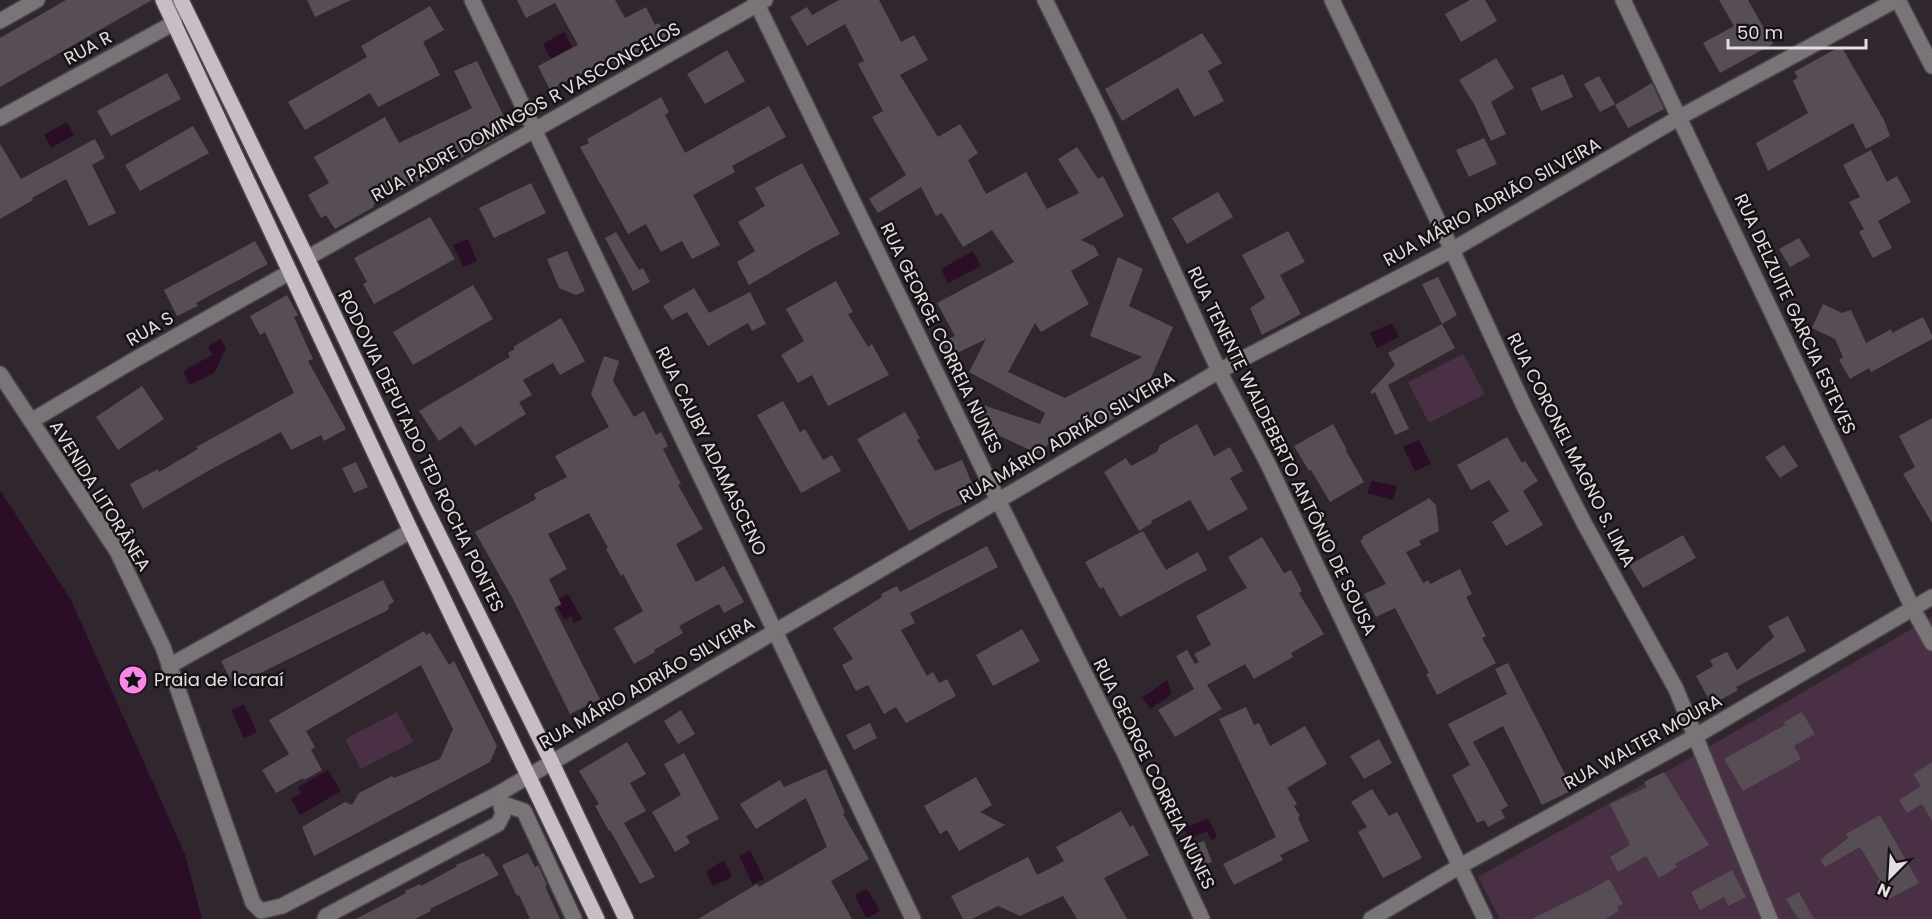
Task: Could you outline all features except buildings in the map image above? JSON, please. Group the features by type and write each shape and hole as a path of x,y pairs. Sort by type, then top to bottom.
{"main road":[{"path":"163,0 411,531 597,919"},
{"name":"RODOVIA DEPUTADO TED ROCHA PONTES","path":"180,0 626,919"}],"street":[{"path":"0,21 37,0"},
{"path":"174,22 180,0"},
{"name":"RUA CAUBY ADAMASCENO","path":"472,0 913,919"},
{"name":"RUA TENENTE WALDEBERTO ANTÔNIO DE SOUSA","path":"1045,0 1101,113 1219,371 1268,464 1485,919"},
{"name":"RUA CORONEL MAGNO S. LIMA","path":"1332,0 1525,408 1584,524 1676,689 1770,919"},
{"name":"RUA DELZUITE GARCIA ESTEVES","path":"1623,0 1913,609 1932,643"},
{"path":"1897,0 1932,66"},
{"name":"RUA MÁRIO ADRIÃO SILVEIRA","path":"261,911 282,906 500,799 551,761 1219,371 1452,250 1680,117 1897,0"},
{"name":"RUA PADRE DOMINGOS R VASCONCELOS","path":"307,258 759,1"},
{"name":"RUA GEORGE CORREIA NUNES","path":"759,1 998,500 1126,756 1202,919"},
{"name":"RUA R","path":"0,118 174,22"},
{"name":"RUA S","path":"31,421 290,272"},
{"name":"AVENIDA LITORÂNEA","path":"0,374 117,552 163,647 253,903 261,911"},
{"path":"169,666 411,531"},
{"name":"RUA WALTER MOURA","path":"1371,919 1460,866 1695,737 1932,597"},
{"path":"325,919 326,916 495,826 503,817 500,799"},
{"path":"500,799 524,811 574,919"}],"shaded area":[{"path":"564,32 572,47 551,59 543,44"},
{"path":"67,122 74,135 51,148 44,135"},
{"path":"468,239 477,261 463,267 453,245"},
{"path":"973,251 981,266 948,283 941,269"},
{"path":"1392,323 1399,337 1377,348 1370,333"},
{"path":"221,339 226,349 214,373 190,385 183,371 212,355 208,346"},
{"path":"1463,354 1485,394 1429,423 1408,382"},
{"path":"1419,440 1431,464 1415,471 1403,447"},
{"path":"1372,481 1397,486 1393,500 1367,493"},
{"path":"0,490 71,600 185,854 202,919 0,919"},
{"path":"568,594 582,619 574,623 571,616 564,620 557,607 562,604 559,599"},
{"path":"1932,617 1932,919 1500,919 1478,877 1678,765"},
{"path":"1167,680 1172,694 1150,709 1142,698"},
{"path":"244,704 257,732 244,738 231,710"},
{"path":"397,712 413,742 361,769 345,739"},
{"path":"328,770 341,791 300,815 291,799 301,793 298,787"},
{"path":"1208,818 1217,837 1211,840 1207,831 1191,838 1183,829"},
{"path":"750,850 764,879 753,885 739,856"},
{"path":"722,861 725,862 732,877 713,886 706,872"},
{"path":"867,889 880,911 868,918 855,895"}],"place":[{"name":"Praia de Icaraí","path":"133,680"}]}
